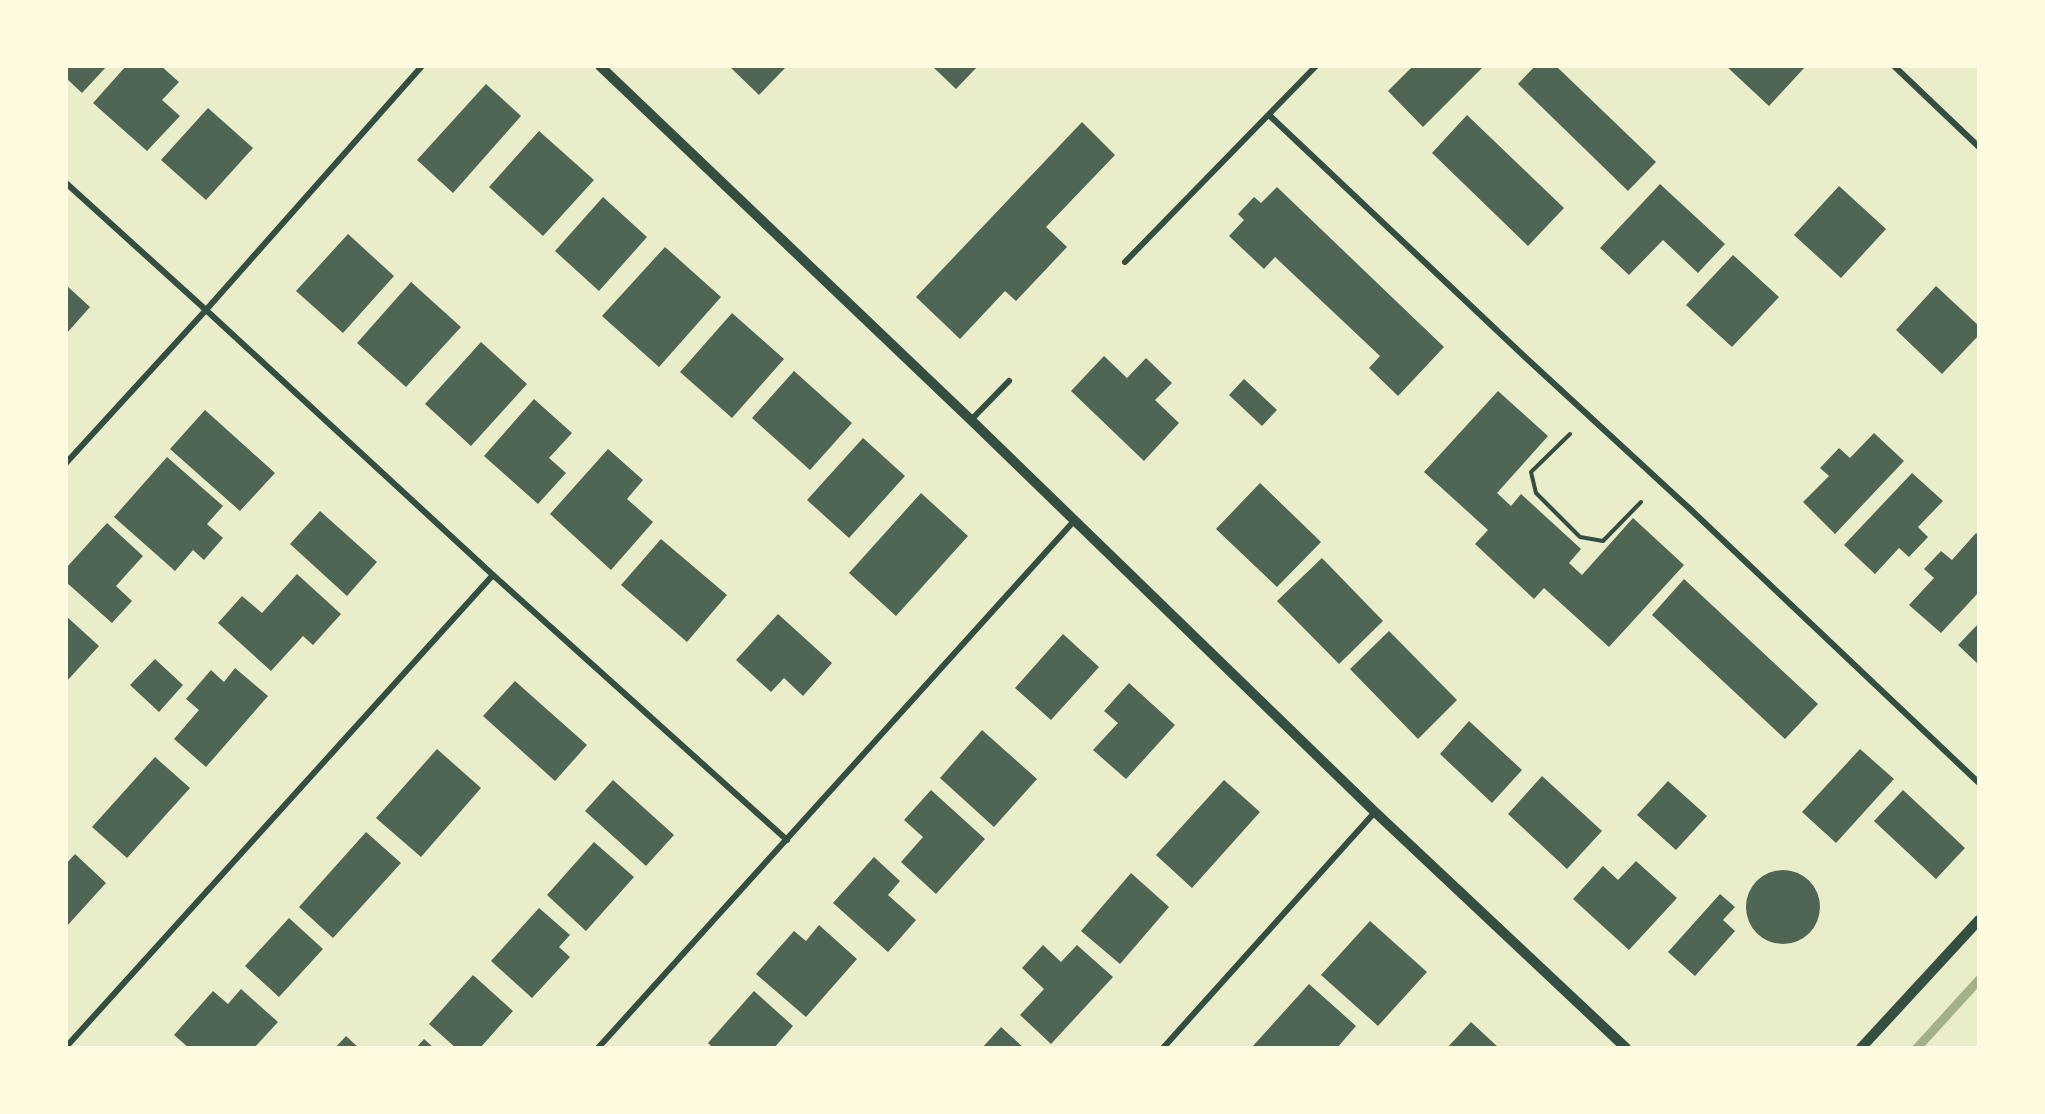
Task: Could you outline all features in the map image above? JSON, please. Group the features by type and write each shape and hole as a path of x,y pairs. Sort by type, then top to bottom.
{"street":[{"path":"66,463 206,310 422,66"},
{"path":"600,66 971,420 1375,812 1626,1048"},
{"path":"1125,262 1316,66"},
{"path":"1894,66 1979,147"},
{"path":"1269,115 1525,357 1682,501 1979,783"},
{"path":"66,183 493,575 787,840"},
{"path":"971,420 1009,381"},
{"path":"598,1048 1074,521"},
{"path":"66,1047 493,575"},
{"path":"1163,1048 1375,812"},
{"path":"1861,1048 1979,920"}],"path":[{"path":"1570,434 1531,472 1536,493 1580,537 1603,541 1641,502"}],"building":[{"path":"66,66 107,66 82,93 66,78"},
{"path":"126,66 161,66 179,82 162,100 180,116 147,151 93,103"},
{"path":"729,66 787,66 759,95"},
{"path":"932,66 978,66 956,89"},
{"path":"1413,66 1484,66 1423,127 1388,91"},
{"path":"1535,66 1556,66 1656,162 1628,191 1518,84"},
{"path":"1726,66 1806,66 1769,106"},
{"path":"486,84 521,116 453,193 417,160"},
{"path":"208,108 253,148 206,200 161,160"},
{"path":"1467,115 1564,208 1528,246 1432,153"},
{"path":"1082,122 1115,155 1046,227 1067,247 1016,301 1005,291 960,339 916,297"},
{"path":"539,131 594,180 543,236 489,187"},
{"path":"1660,184 1725,244 1698,273 1663,240 1629,275 1600,248"},
{"path":"1839,186 1886,229 1841,278 1794,235"},
{"path":"1277,187 1444,347 1398,396 1369,368 1380,356 1275,257 1264,269 1229,236 1244,220 1238,214 1254,197 1261,203"},
{"path":"603,197 647,237 599,291 555,251"},
{"path":"348,234 394,276 343,333 296,291"},
{"path":"665,247 721,297 659,367 602,316"},
{"path":"1733,255 1779,297 1732,347 1686,305"},
{"path":"411,282 461,327 406,387 357,343"},
{"path":"66,285 90,307 66,334"},
{"path":"1936,286 1979,326 1979,335 1942,374 1896,330"},
{"path":"732,313 784,359 732,418 680,372"},
{"path":"481,342 527,384 471,446 425,404"},
{"path":"1104,356 1127,378 1146,358 1172,383 1155,400 1179,423 1144,461 1071,391"},
{"path":"794,371 852,423 810,470 752,418"},
{"path":"1244,379 1277,410 1262,426 1229,395"},
{"path":"1498,391 1548,436 1497,493 1511,506 1521,494 1581,549 1569,563 1582,575 1633,518 1684,565 1609,647 1544,588 1534,599 1475,544 1488,530 1424,472"},
{"path":"534,399 572,433 549,458 566,473 538,504 484,456"},
{"path":"205,410 275,473 240,511 170,449"},
{"path":"1874,433 1904,461 1835,534 1803,502 1829,476 1820,468 1839,448 1850,458"},
{"path":"863,438 905,476 849,538 807,500"},
{"path":"608,449 643,480 627,499 653,522 611,570 550,514"},
{"path":"167,457 223,506 207,524 223,538 204,560 193,550 175,571 114,517"},
{"path":"1912,473 1943,501 1918,527 1928,537 1909,557 1899,548 1875,574 1844,545"},
{"path":"1260,483 1321,542 1277,587 1216,529"},
{"path":"921,493 968,536 896,616 849,573"},
{"path":"320,511 377,562 347,596 290,544"},
{"path":"107,523 143,556 116,586 132,601 112,623 66,582 66,568"},
{"path":"1976,533 1979,536 1979,592 1941,633 1909,605 1934,578 1924,569 1941,551 1952,560"},
{"path":"661,539 727,595 687,642 621,585"},
{"path":"1322,558 1383,621 1339,664 1277,601"},
{"path":"297,574 341,614 313,645 303,636 271,671 218,623 242,596 262,613"},
{"path":"1684,579 1818,704 1785,739 1652,615"},
{"path":"778,614 832,663 803,696 784,678 771,692 736,660"},
{"path":"66,616 99,646 66,682"},
{"path":"1979,623 1979,665 1958,645"},
{"path":"1389,631 1457,700 1418,739 1350,669"},
{"path":"1063,634 1099,667 1051,720 1015,688"},
{"path":"155,659 183,685 159,712 130,685"},
{"path":"235,668 268,696 206,767 174,739 199,710 186,699 211,670 224,682"},
{"path":"515,681 587,745 555,781 483,716"},
{"path":"1129,683 1175,725 1126,779 1093,750 1118,723 1104,711"},
{"path":"1469,721 1522,770 1492,803 1440,754"},
{"path":"982,730 1037,779 994,827 940,778"},
{"path":"437,749 481,788 421,857 376,818"},
{"path":"1860,749 1894,779 1836,843 1802,812"},
{"path":"155,757 190,788 127,858 92,827"},
{"path":"1542,776 1602,831 1567,869 1508,814"},
{"path":"613,780 674,835 646,866 585,811"},
{"path":"1224,780 1260,812 1192,888 1156,855"},
{"path":"1668,781 1707,816 1676,850 1637,815"},
{"path":"931,790 985,839 936,894 901,862 923,837 904,820"},
{"path":"1903,790 1965,848 1936,879 1874,821"},
{"path":"366,832 401,863 333,938 299,907"},
{"path":"594,842 634,877 586,931 547,895"},
{"path":"75,854 106,883 66,927 66,864"},
{"path":"874,857 900,881 888,895 916,920 888,952 833,903"},
{"path":"1636,861 1677,898 1629,950 1573,899 1603,866 1618,880"},
{"path":"1783,870 1797,873 1809,881 1817,893 1820,907 1817,921 1809,933 1797,941 1783,944 1769,941 1757,933 1749,921 1746,907 1749,893 1757,881 1769,873"},
{"path":"1131,873 1169,907 1120,964 1081,931"},
{"path":"1720,894 1735,907 1723,920 1735,931 1695,976 1668,952"},
{"path":"539,908 570,935 559,947 570,957 532,998 491,961"},
{"path":"289,918 323,949 279,997 245,966"},
{"path":"1370,921 1427,972 1378,1026 1321,975"},
{"path":"819,925 857,959 806,1017 756,974 794,931 806,941"},
{"path":"1043,945 1061,962 1077,945 1113,977 1051,1044 1020,1015 1044,989 1022,968"},
{"path":"473,975 513,1011 480,1048 456,1048 429,1024"},
{"path":"1309,984 1356,1026 1337,1048 1255,1048 1253,1046"},
{"path":"241,989 278,1022 254,1048 189,1048 174,1035 213,991 228,1004"},
{"path":"754,991 793,1026 774,1048 713,1048 708,1043"},
{"path":"1471,1022 1499,1048 1447,1048"},
{"path":"1001,1027 1024,1048 982,1048"},
{"path":"346,1036 359,1048 335,1048"},
{"path":"424,1039 434,1048 416,1048"}],"waterway":[{"path":"1917,1048 1979,980"}]}
